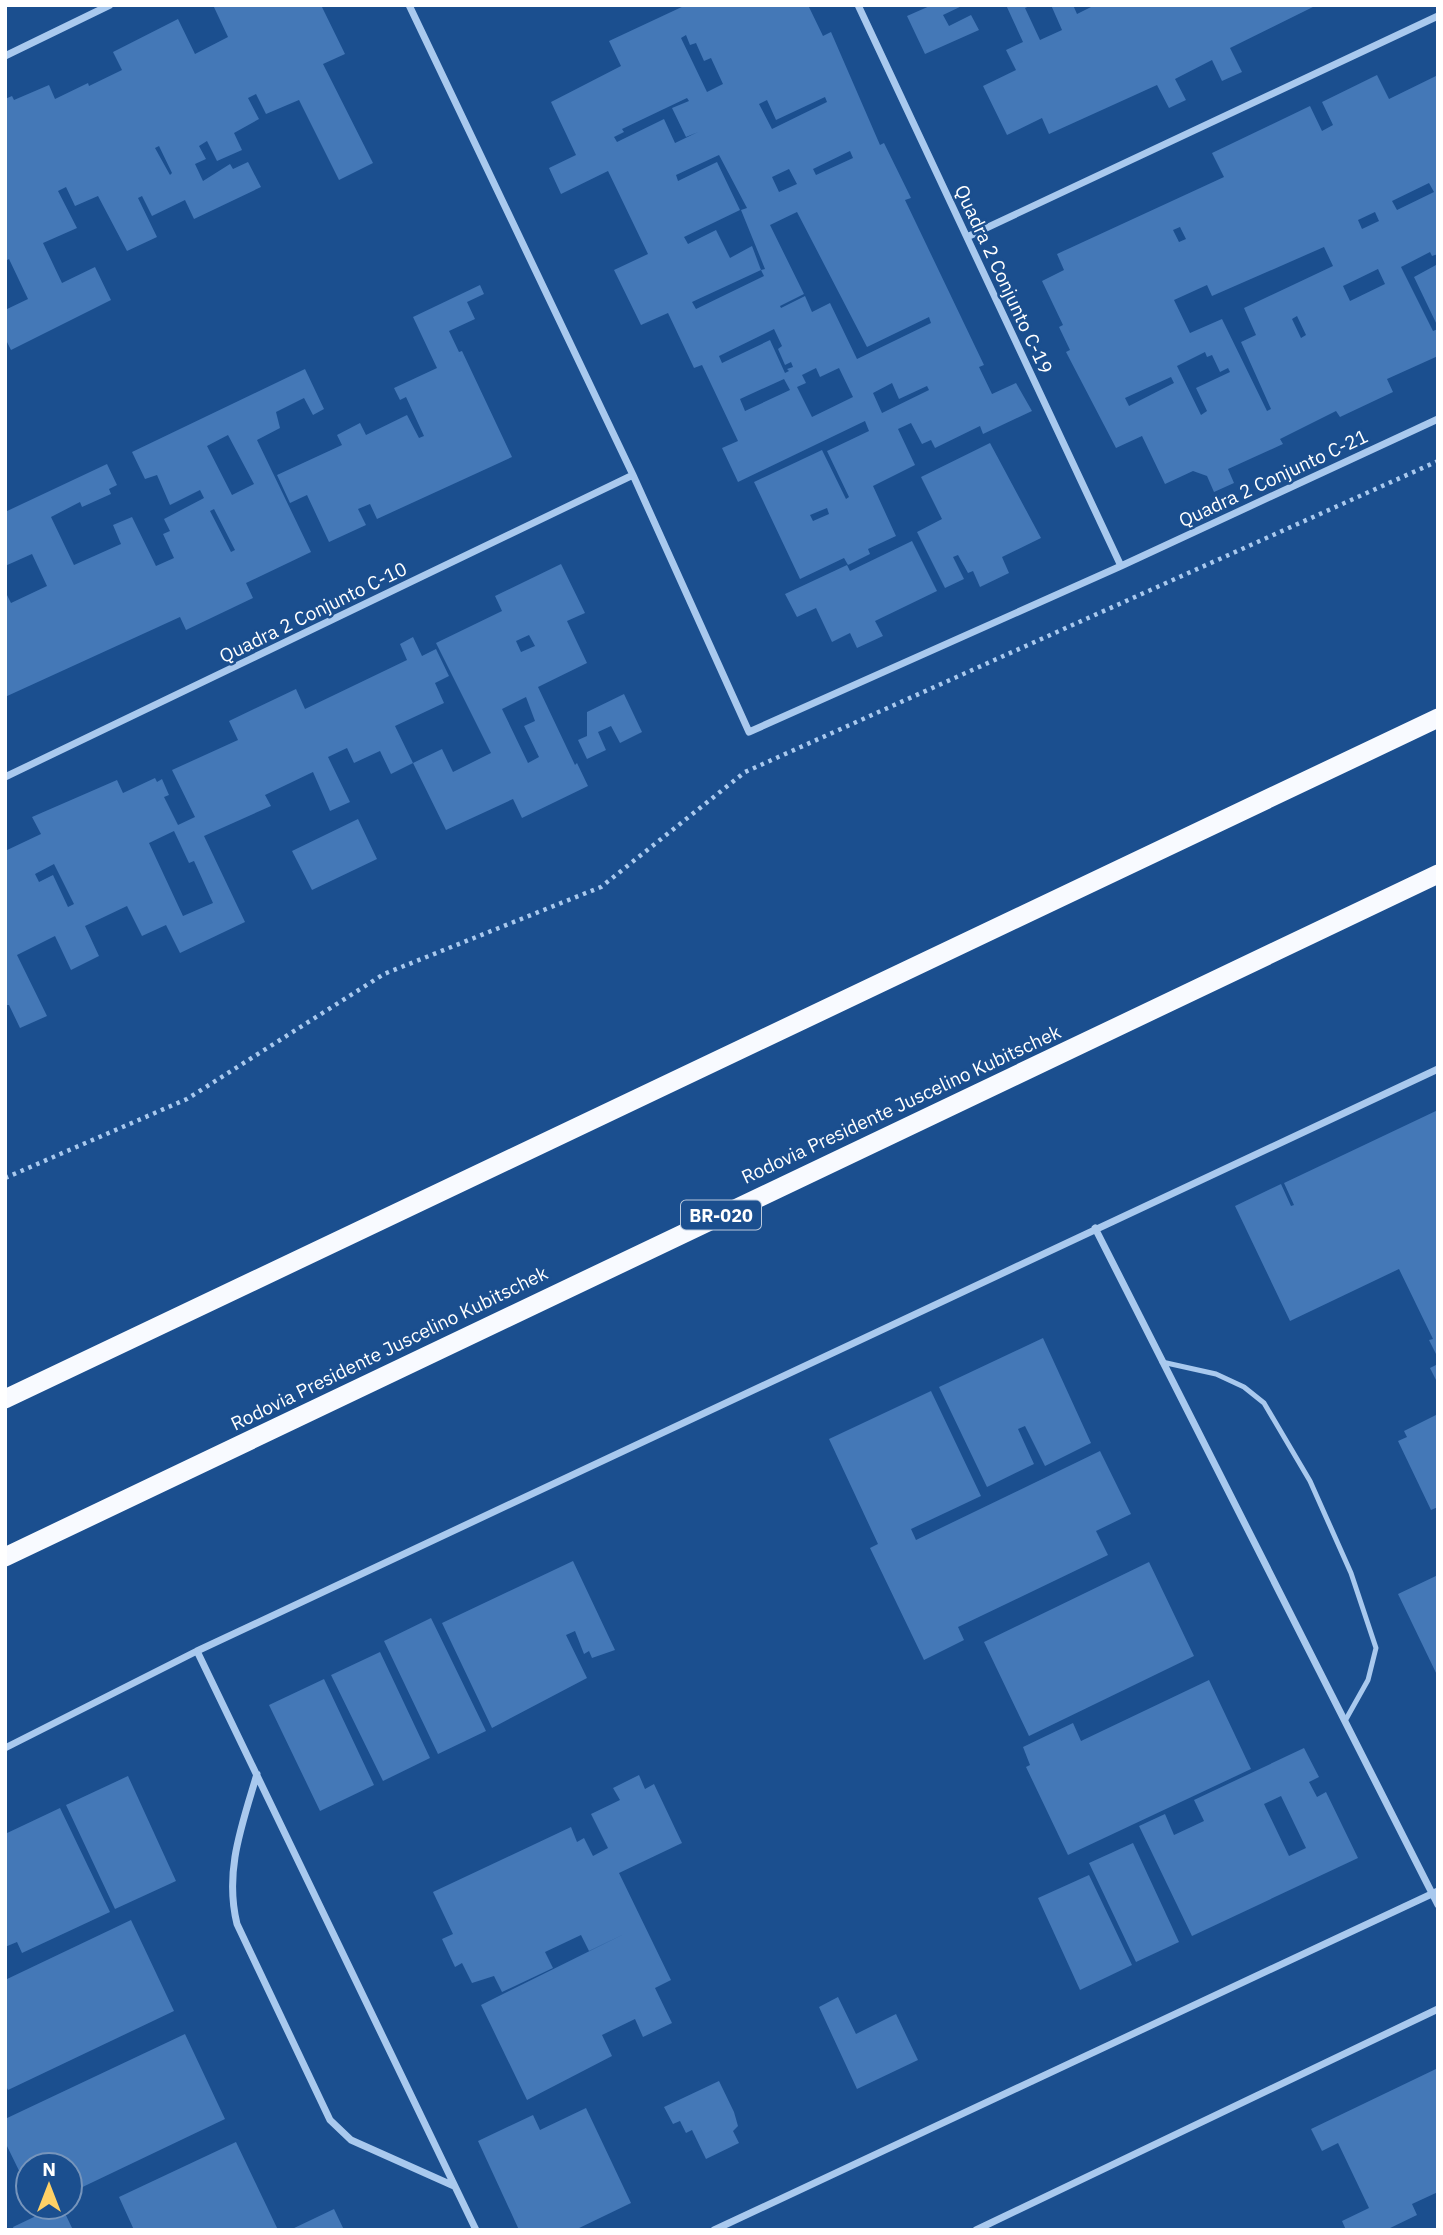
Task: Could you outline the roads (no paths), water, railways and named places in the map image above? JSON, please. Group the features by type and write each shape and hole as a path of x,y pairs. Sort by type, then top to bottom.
{"highway":[{"path":"5,1399 1438,718"},
{"name":"Rodovia Presidente Juscelino Kubitschek","path":"5,1557 1438,874"}],"street":[{"path":"5,55 110,5"},
{"path":"409,5 634,475"},
{"name":"Quadra 2 Conjunto C-19","path":"858,5 1121,566"},
{"path":"967,237 1438,16"},
{"name":"Quadra 2 Conjunto C-21","path":"634,475 749,732 1121,566 1438,419"},
{"name":"Quadra 2 Conjunto C-10","path":"5,777 634,475"},
{"path":"5,1748 197,1651 1438,1069"},
{"path":"1095,1228 1345,1721 1435,1892 1438,1905"},
{"path":"197,1651 476,2230"},
{"path":"257,1773 234,1859 230,1896 237,1924 330,2120 351,2140 455,2186"},
{"path":"714,2230 1435,1892"},
{"path":"976,2230 1438,2009"}],"lane":[{"path":"1162,1362 1216,1374 1244,1387 1264,1403 1310,1481 1351,1573 1376,1648 1368,1680 1345,1721"}]}
